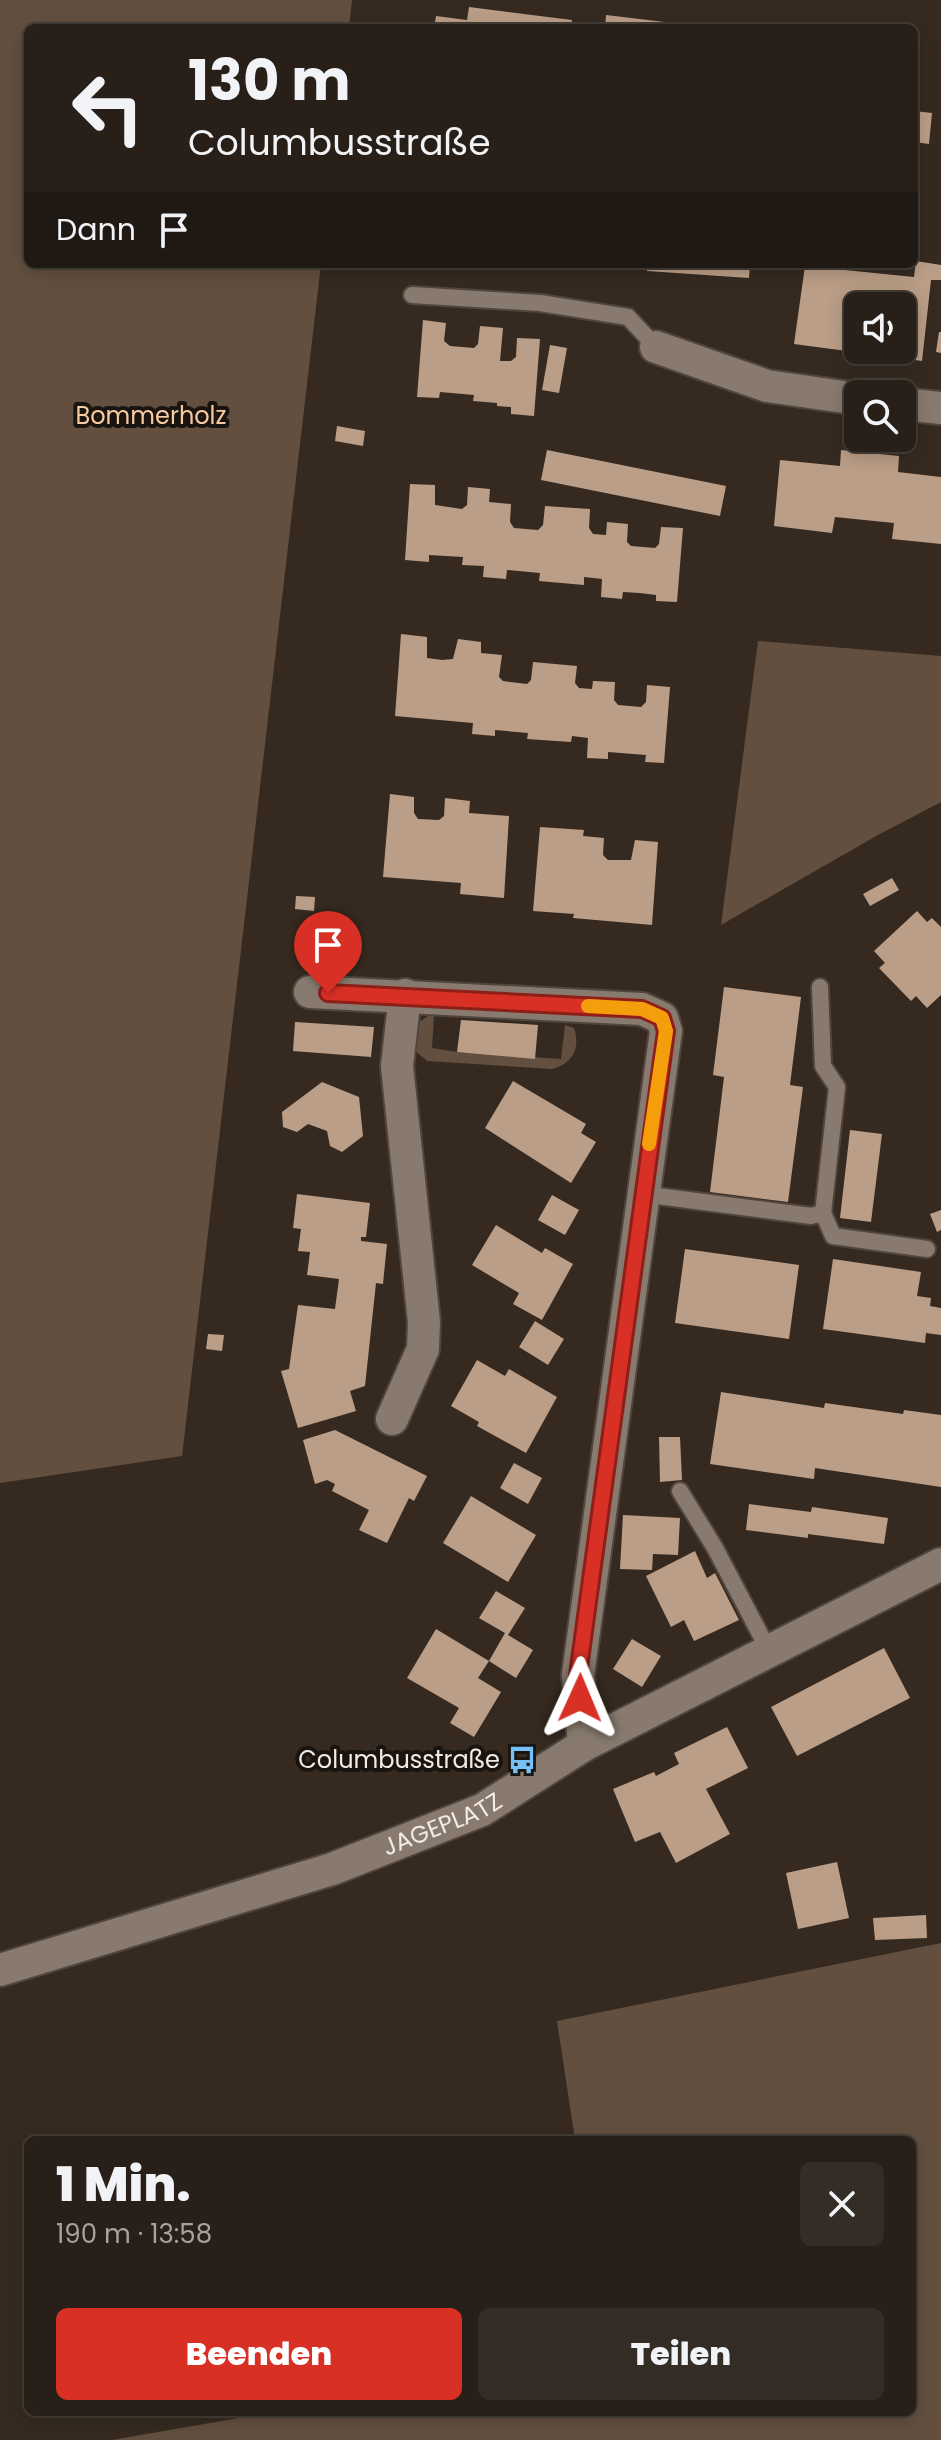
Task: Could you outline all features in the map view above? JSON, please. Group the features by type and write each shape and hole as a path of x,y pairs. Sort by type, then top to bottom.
{"street":[{"path":"656,347 767,386 844,397"},
{"path":"916,405 941,408"},
{"path":"310,992 642,1009 662,1018 666,1031 578,1675 584,1745"},
{"path":"392,1419 423,1349 424,1322 397,1066 405,995"},
{"name":"JAGEPLATZ","path":"0,1970 332,1869 482,1810 584,1745 941,1564"}],"lane":[{"path":"412,295 540,303 628,317 656,347"},
{"path":"820,987 823,1066 837,1087 823,1213 833,1236 927,1249"},
{"path":"642,1194 811,1216 823,1213"},
{"path":"680,1491 715,1548 769,1651"}],"green space":[{"name":"Bommerholz","path":"0,0 352,0 349,24 24,24 24,268 321,268 182,1456 0,1483"},
{"path":"758,641 941,656 941,802 721,925"},
{"path":"434,1015 432,1048 561,1059 565,1025 574,1028 575,1048 570,1059 552,1069 427,1061 412,1048 415,1025"},
{"path":"941,1943 941,2440 112,2440 250,2416 916,2416 916,2136 574,2136 557,2021"}],"building":[{"path":"469,7 572,20 572,24 435,24 436,16 467,20"},
{"path":"606,15 673,23 673,24 605,24"},
{"path":"918,111 932,113 929,144 918,143"},
{"path":"918,261 941,265 941,280 931,280 922,361 916,360 916,292 844,292 844,351 794,344 805,268 914,277"},
{"path":"647,268 750,268 749,278 647,271"},
{"path":"423,320 446,323 444,341 450,346 474,348 478,344 480,326 503,328 500,361 511,361 516,357 517,338 540,339 534,416 511,414 511,407 497,406 497,403 473,401 474,395 440,392 439,398 417,397"},
{"path":"941,332 941,353 936,352"},
{"path":"550,345 567,348 559,393 542,390"},
{"path":"337,426 365,431 363,446 335,441"},
{"path":"547,450 726,486 720,516 541,480"},
{"path":"841,450 899,456 898,472 941,477 941,544 892,539 894,523 835,517 832,533 774,526 780,460 840,466"},
{"path":"410,484 435,485 435,505 462,509 467,505 468,487 490,489 489,502 511,504 510,522 514,528 538,530 543,525 545,506 590,509 589,528 593,534 606,535 607,522 628,524 627,542 631,546 655,548 659,544 661,527 683,528 677,602 656,601 656,595 640,593 623,592 622,599 601,597 602,579 584,577 584,585 539,581 540,573 507,570 506,579 483,577 484,566 462,565 463,557 429,555 429,562 405,560"},
{"path":"401,634 427,637 427,658 442,660 453,659 458,639 481,642 481,653 502,655 499,677 503,681 527,684 531,680 533,662 577,666 575,683 579,688 592,689 593,681 615,682 614,700 618,705 641,707 646,702 647,685 670,687 664,763 645,762 646,755 608,752 608,759 587,758 588,738 572,736 571,742 527,739 528,733 495,730 495,736 472,734 473,723 395,716"},
{"path":"390,794 414,797 414,813 418,819 439,820 444,816 445,798 470,801 469,813 509,816 504,898 460,894 461,883 383,877"},
{"path":"540,827 584,830 583,836 604,838 603,855 608,860 631,860 635,840 658,842 652,925 533,911"},
{"path":"892,878 899,890 870,906 863,894"},
{"path":"296,896 315,897 314,911 295,909"},
{"path":"917,911 927,922 932,918 941,927 941,995 927,1008 916,996 911,1001 879,968 885,963 874,951"},
{"path":"724,987 801,997 790,1085 803,1087 788,1202 710,1192 724,1077 713,1075"},
{"path":"461,1020 538,1025 535,1059 457,1052"},
{"path":"295,1022 374,1027 371,1057 293,1051"},
{"path":"513,1081 586,1124 581,1133 596,1142 571,1183 485,1128"},
{"path":"322,1082 359,1097 363,1136 342,1152 330,1146 327,1131 308,1124 297,1132 283,1127 282,1112"},
{"path":"850,1130 882,1134 871,1222 840,1218"},
{"path":"297,1194 370,1203 366,1237 361,1237 361,1241 387,1244 383,1284 376,1283 365,1386 350,1391 356,1411 298,1428 281,1371 289,1369 298,1305 335,1309 339,1279 307,1275 310,1252 298,1251 301,1229 293,1228"},
{"path":"552,1195 579,1210 565,1235 538,1220"},
{"path":"941,1210 941,1230 937,1232 930,1214"},
{"path":"496,1225 542,1253 545,1248 573,1264 542,1320 513,1304 519,1293 472,1265"},
{"path":"685,1249 799,1265 789,1339 675,1323"},
{"path":"833,1259 921,1272 917,1296 931,1298 930,1306 941,1308 941,1335 926,1333 925,1343 823,1329"},
{"path":"535,1321 564,1339 548,1365 519,1347"},
{"path":"208,1334 224,1335 222,1351 206,1349"},
{"path":"477,1360 505,1376 509,1369 557,1397 526,1453 477,1426 479,1422 451,1406"},
{"path":"721,1392 824,1408 825,1403 903,1414 904,1410 941,1415 941,1487 815,1468 814,1479 710,1464"},
{"path":"335,1430 427,1476 414,1501 409,1498 387,1543 359,1530 369,1510 332,1491 335,1484 327,1480 315,1484 303,1440"},
{"path":"659,1437 680,1437 682,1480 660,1482"},
{"path":"514,1463 542,1478 528,1504 500,1488"},
{"path":"471,1496 536,1535 508,1582 443,1543"},
{"path":"749,1504 811,1512 812,1507 888,1518 884,1544 746,1530"},
{"path":"623,1515 680,1518 678,1555 653,1554 652,1570 620,1569"},
{"path":"695,1551 707,1578 715,1573 739,1620 694,1641 684,1620 671,1627 646,1576"},
{"path":"496,1591 525,1608 508,1635 533,1650 516,1678 489,1661 505,1633 479,1618"},
{"path":"436,1629 489,1661 478,1678 501,1692 474,1737 450,1723 459,1708 407,1678"},
{"path":"632,1639 661,1656 642,1687 613,1669"},
{"path":"884,1648 910,1698 797,1756 771,1707"},
{"path":"727,1727 748,1768 706,1789 730,1834 676,1863 660,1832 635,1842 613,1789 654,1772 656,1776 679,1764 674,1753"},
{"path":"837,1862 849,1918 798,1929 786,1873"},
{"path":"926,1915 927,1938 875,1940 873,1918"}],"slow traffic":[{"path":"588,1006 642,1009 662,1018 666,1031 649,1144"}],"place":[{"name":"Columbusstraße","path":"522,1760"}],"route":[{"path":"328,993 642,1009 662,1018 666,1031 578,1675 580,1698"}]}
